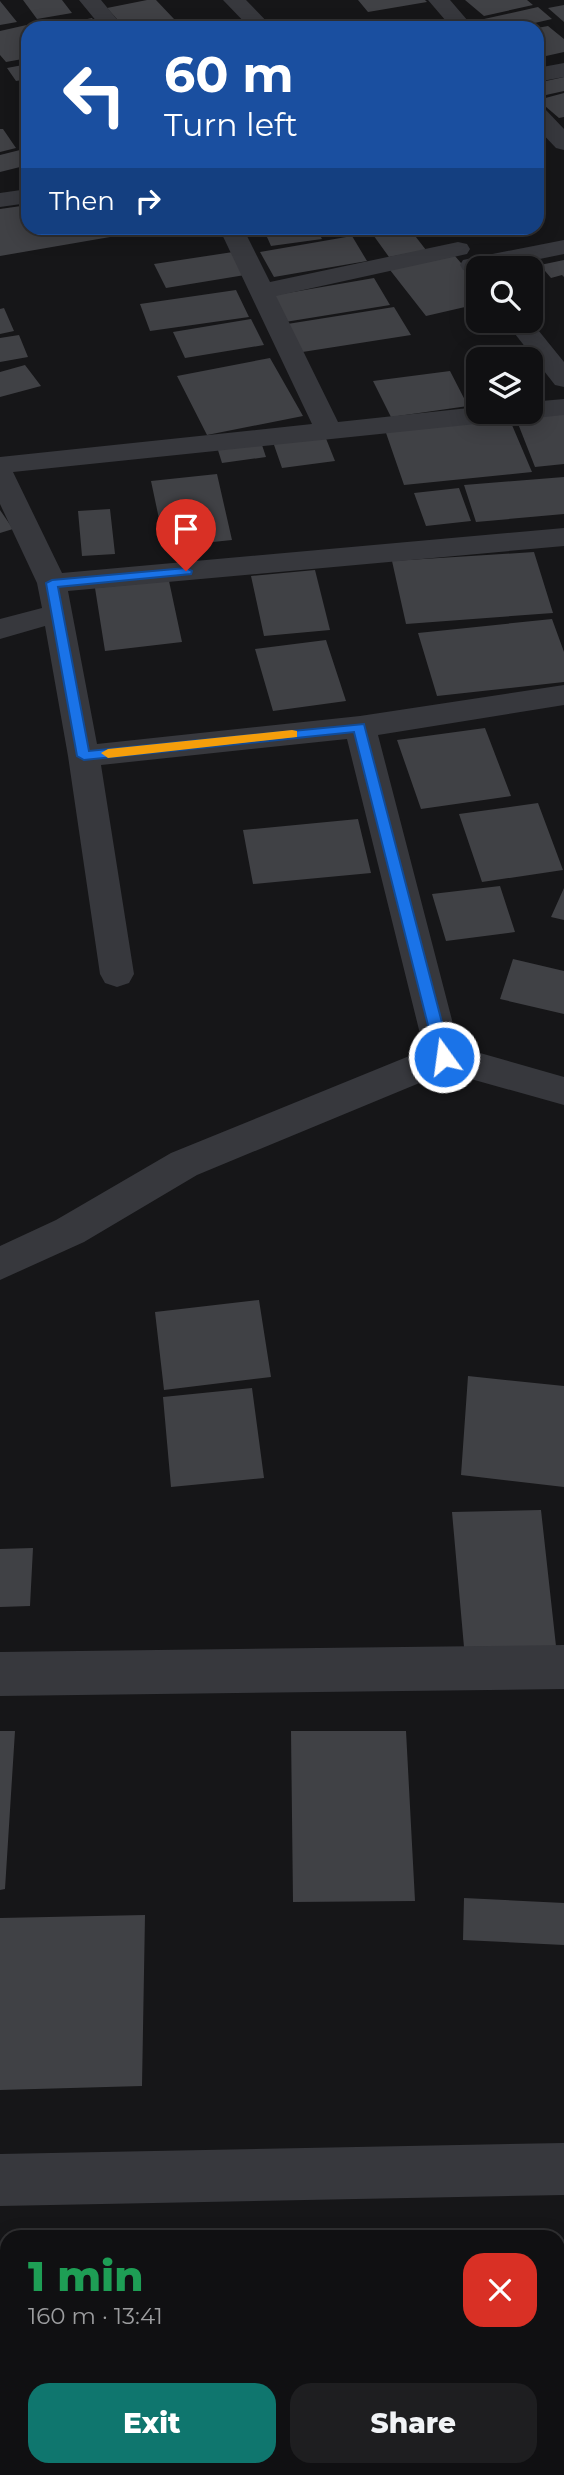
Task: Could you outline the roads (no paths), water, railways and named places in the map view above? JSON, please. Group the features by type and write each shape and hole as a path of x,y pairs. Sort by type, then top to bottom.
{"street":[{"path":"90,0 107,21"},
{"path":"234,0 255,21"},
{"path":"439,0 457,21"},
{"path":"544,74 564,70"},
{"path":"544,122 564,143"},
{"path":"0,200 21,197"},
{"path":"235,235 329,432"},
{"path":"445,235 466,259"},
{"path":"507,256 564,247"},
{"path":"260,292 466,262"},
{"path":"527,333 564,379"},
{"path":"543,409 564,407"},
{"path":"0,465 466,417"},
{"path":"0,474 55,598 84,756 117,974"},
{"path":"0,629 55,598 564,537"},
{"path":"84,756 359,727 564,695"},
{"path":"359,727 444,1057"},
{"path":"0,1264 70,1231 184,1164 444,1057 564,1091"},
{"path":"0,1674 564,1667"},
{"path":"0,2180 564,2169"}]}
